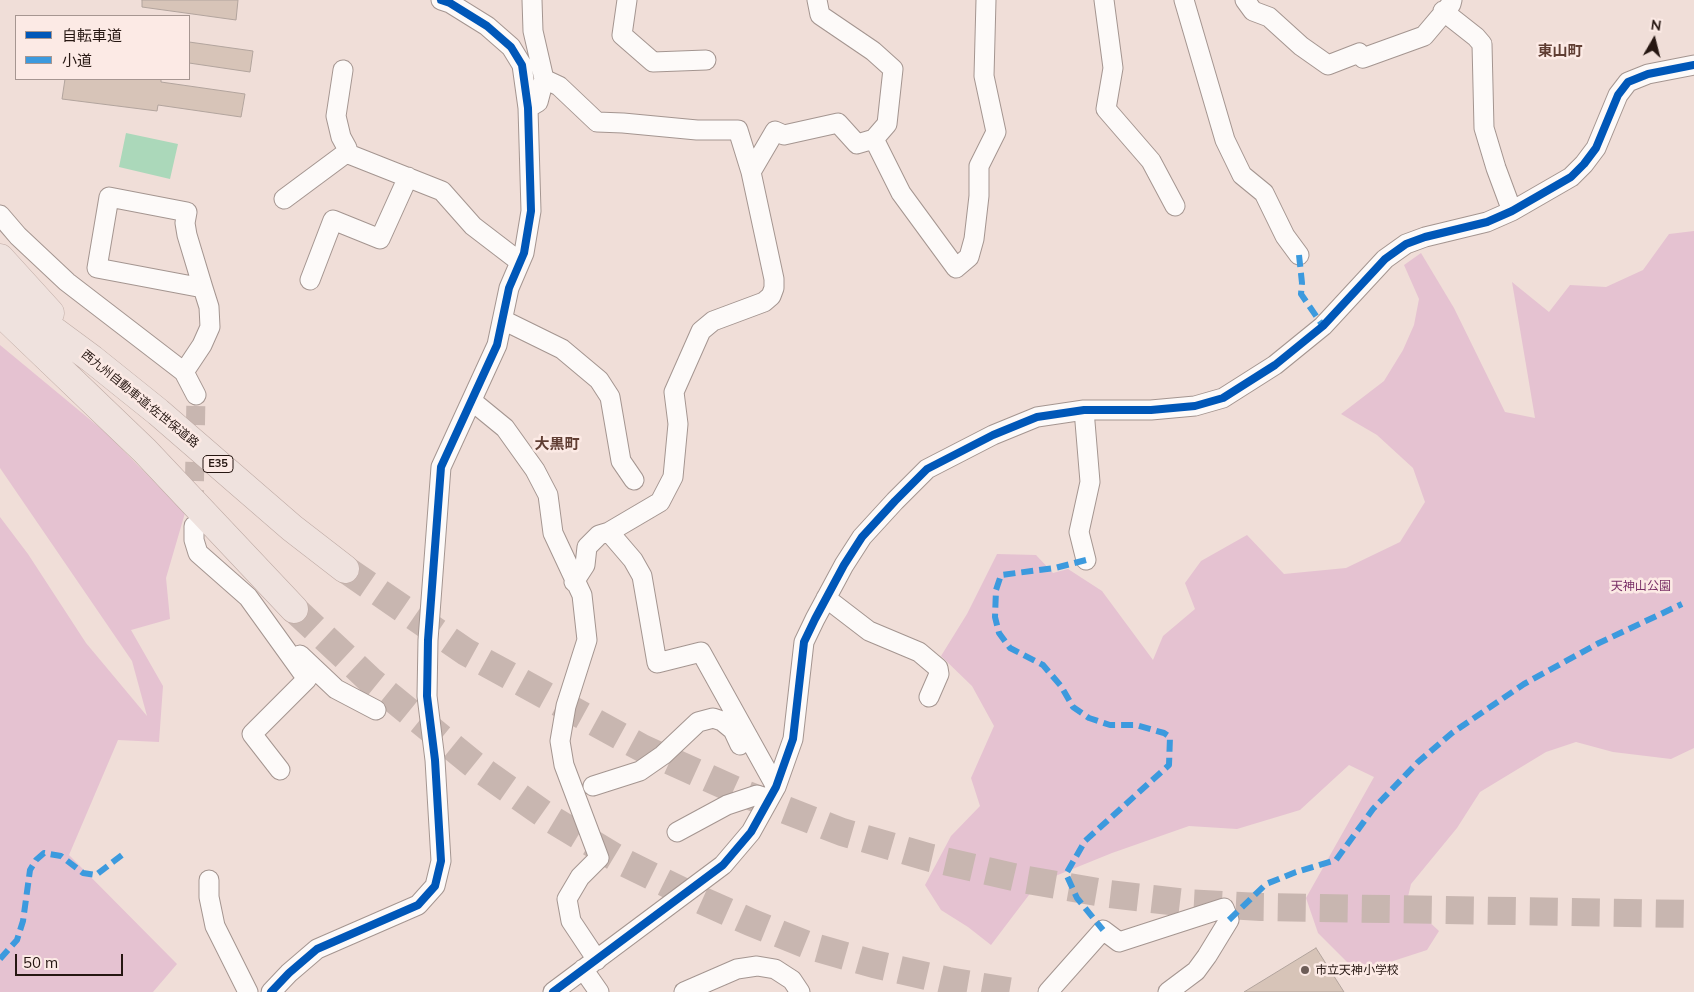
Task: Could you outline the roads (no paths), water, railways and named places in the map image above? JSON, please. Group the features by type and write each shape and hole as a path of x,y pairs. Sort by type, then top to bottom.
{"highway":[{"path":"0,258 92,359"},
{"name":"西九州自動車道;佐世保道路","path":"0,291 92,359 158,412 292,528 345,569"},
{"path":"0,312 145,451 294,609"},
{"path":"0,332 72,380"}],"street":[{"path":"271,992 316,949 418,905 435,886 440,861 435,760 427,696 428,640 441,467 497,345 509,288 524,253 532,211 528,108 522,65 511,47 487,26 450,3 441,0"},
{"path":"528,108 538,102 544,79 533,31 532,0"},
{"path":"627,0 622,35 653,62 706,60"},
{"path":"751,172 775,130 784,135 838,123 857,144 874,139 886,124 893,69 873,51 820,15 817,0"},
{"path":"874,139 901,193 956,268 969,256 974,239 979,196 979,166 996,132 984,76 986,0"},
{"path":"1104,0 1113,68 1106,109 1151,161 1175,206"},
{"path":"1184,0 1226,140 1242,175 1264,193 1285,236 1299,255"},
{"path":"1245,0 1253,11 1269,17 1300,46 1328,65 1359,53 1363,58 1424,36 1447,6 1482,44 1484,128 1512,211"},
{"path":"553,992 723,866 751,832 773,793 793,739 804,642 826,598 862,537 927,469 993,435 1037,417 1084,410 1151,410 1195,406 1223,398 1275,365 1323,326 1385,259 1406,244 1487,222 1512,211 1572,177 1596,148 1618,95 1628,82 1648,74 1694,65"},
{"path":"343,70 336,116 341,137 347,148 346,152"},
{"path":"544,79 559,86 597,122 623,122 697,130 738,130 751,172 774,279 774,288 771,296 764,302 713,321 701,331 674,392 678,424 673,477 660,502 609,532 599,535 587,548 585,565 574,582"},
{"path":"346,152 442,191 473,226 520,262"},
{"path":"284,199 346,152"},
{"path":"310,280 333,220 380,238 408,177"},
{"path":"184,372 202,345 210,327 209,307 187,234 185,223 187,212 109,197 97,268 203,288"},
{"path":"0,215 18,236 66,282 184,372 196,395"},
{"path":"502,320 562,349 599,380 610,397 621,461 634,480"},
{"path":"472,401 505,428 535,470 548,495 553,533 574,582 582,595 586,640 566,706 560,741 564,765 599,858 580,877 567,899 571,921 590,964 599,992"},
{"path":"1084,410 1090,482 1078,532 1086,560"},
{"path":"194,526 194,540 198,552 248,598 307,679 252,734 280,770"},
{"path":"609,532 633,560 642,576 657,663 701,652 773,793"},
{"path":"826,598 869,631 919,652 938,668 938,674 929,697"},
{"path":"273,632 336,689 376,710"},
{"path":"593,786 640,771 664,755 698,722 714,718 722,721 733,730 773,793"},
{"path":"677,832 728,805 757,795 773,793"},
{"path":"209,880 209,897 215,926 248,992"},
{"path":"1048,992 1103,930 1119,942 1224,908 1228,920 1207,956 1196,971 1168,992"},
{"path":"684,992 738,969 757,966 775,969 792,980 800,992"}],"tunnel":[{"path":"194,509 196,395"},
{"path":"345,569 466,652 642,748 737,791 842,832 931,858 1022,879 1109,894 1187,903 1261,907 1694,914"},
{"path":"294,609 370,680 477,767 548,817 623,862 692,896 810,946 874,964 948,981 1013,992"}],"place":[{"name":"市立天神小学校","path":"1305,970"}],"district":[{"name":"東山町","path":"1560,51"},
{"name":"大黒町","path":"557,444"}],"park label":[{"name":"天神山公園","path":"1641,586"}]}
